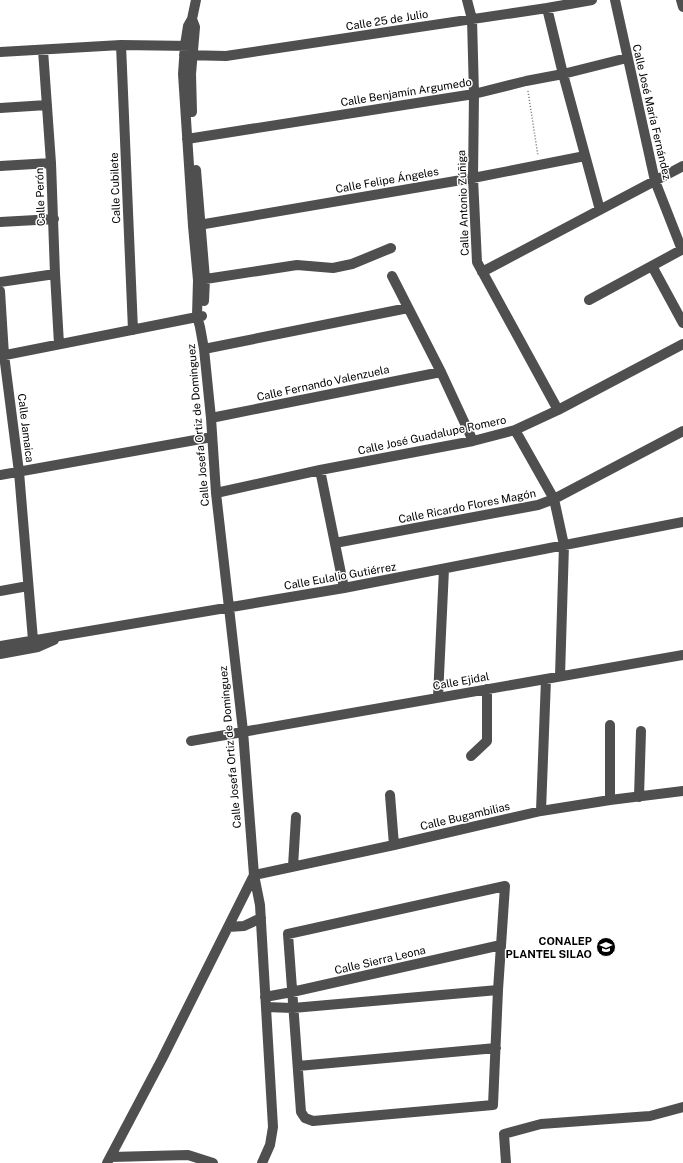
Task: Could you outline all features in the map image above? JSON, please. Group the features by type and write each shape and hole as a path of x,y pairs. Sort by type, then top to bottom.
{"street":[{"name":"Calle Josefa Ortiz de Domínguez","path":"196,0 192,19 195,27 189,50 191,74 190,139 201,279 200,327 204,349 211,418 216,492 243,731 254,875 261,918 273,1127 270,1145 262,1163"},
{"name":"Calle Antonio Zúñiga","path":"467,0 472,19 474,94 473,178 476,262 558,410"},
{"name":"Calle 25 de Julio","path":"0,52 121,45 189,50 226,56 592,0"},
{"name":"Calle José María Fernández","path":"615,0 655,181 682,250"},
{"path":"681,0 683,6"},
{"path":"547,8 584,156 600,210"},
{"name":"Calle Cubilete","path":"121,45 133,330"},
{"name":"Calle Perón","path":"44,50 54,219 59,344"},
{"name":"Calle Benjamín Argumedo","path":"190,139 474,94 627,58"},
{"path":"0,108 47,106"},
{"name":"Calle Felipe Ángeles","path":"197,225 473,178 584,156"},
{"path":"0,166 51,163"},
{"path":"482,272 683,166"},
{"path":"0,222 54,219"},
{"path":"201,279 297,265 333,268 352,264 391,248"},
{"path":"589,300 682,250"},
{"path":"652,266 683,323"},
{"path":"0,282 55,274"},
{"path":"392,276 474,440"},
{"name":"Calle Jamaica","path":"0,291 2,355 11,406 19,472 33,640"},
{"path":"204,349 408,308"},
{"path":"2,355 200,316"},
{"name":"Calle José Guadalupe Romero","path":"216,492 474,440 515,430 558,410 683,344"},
{"name":"Calle Fernando Valenzuela","path":"211,418 441,372"},
{"path":"0,408 11,406"},
{"path":"515,430 554,499 564,545 560,676"},
{"name":"Calle Ricardo Flores Magón","path":"335,543 538,505 554,499 683,431"},
{"path":"0,475 212,437"},
{"path":"320,470 344,588"},
{"name":"Calle Eulalio Gutiérrez","path":"0,646 344,588 683,522"},
{"path":"438,697 444,569"},
{"path":"0,591 28,586"},
{"path":"0,654 38,647 69,634"},
{"name":"Calle Ejidal","path":"191,741 683,655"},
{"path":"541,811 546,679"},
{"path":"471,756 487,741 487,689"},
{"path":"610,725 610,800"},
{"path":"639,797 641,731"},
{"name":"Calle Bugambilias","path":"254,875 541,811 610,800 683,791"},
{"path":"390,795 394,845"},
{"path":"294,866 296,817"},
{"path":"109,1160 162,1059 254,875"},
{"path":"505,886 501,945 493,1105 313,1120 305,1118 301,1112 288,934 505,886"},
{"path":"228,927 244,926 261,918"},
{"name":"Calle Sierra Leona","path":"265,997 501,945"},
{"path":"266,1007 293,1008 498,990"},
{"path":"298,1066 496,1048"},
{"path":"506,1163 504,1134 541,1124 650,1116 683,1107"},
{"path":"109,1160 188,1155 213,1163"}],"path":[{"path":"526,81 540,164"}],"place":[{"name":"CONALEP PLANTEL SILAO","path":"606,947"}]}
